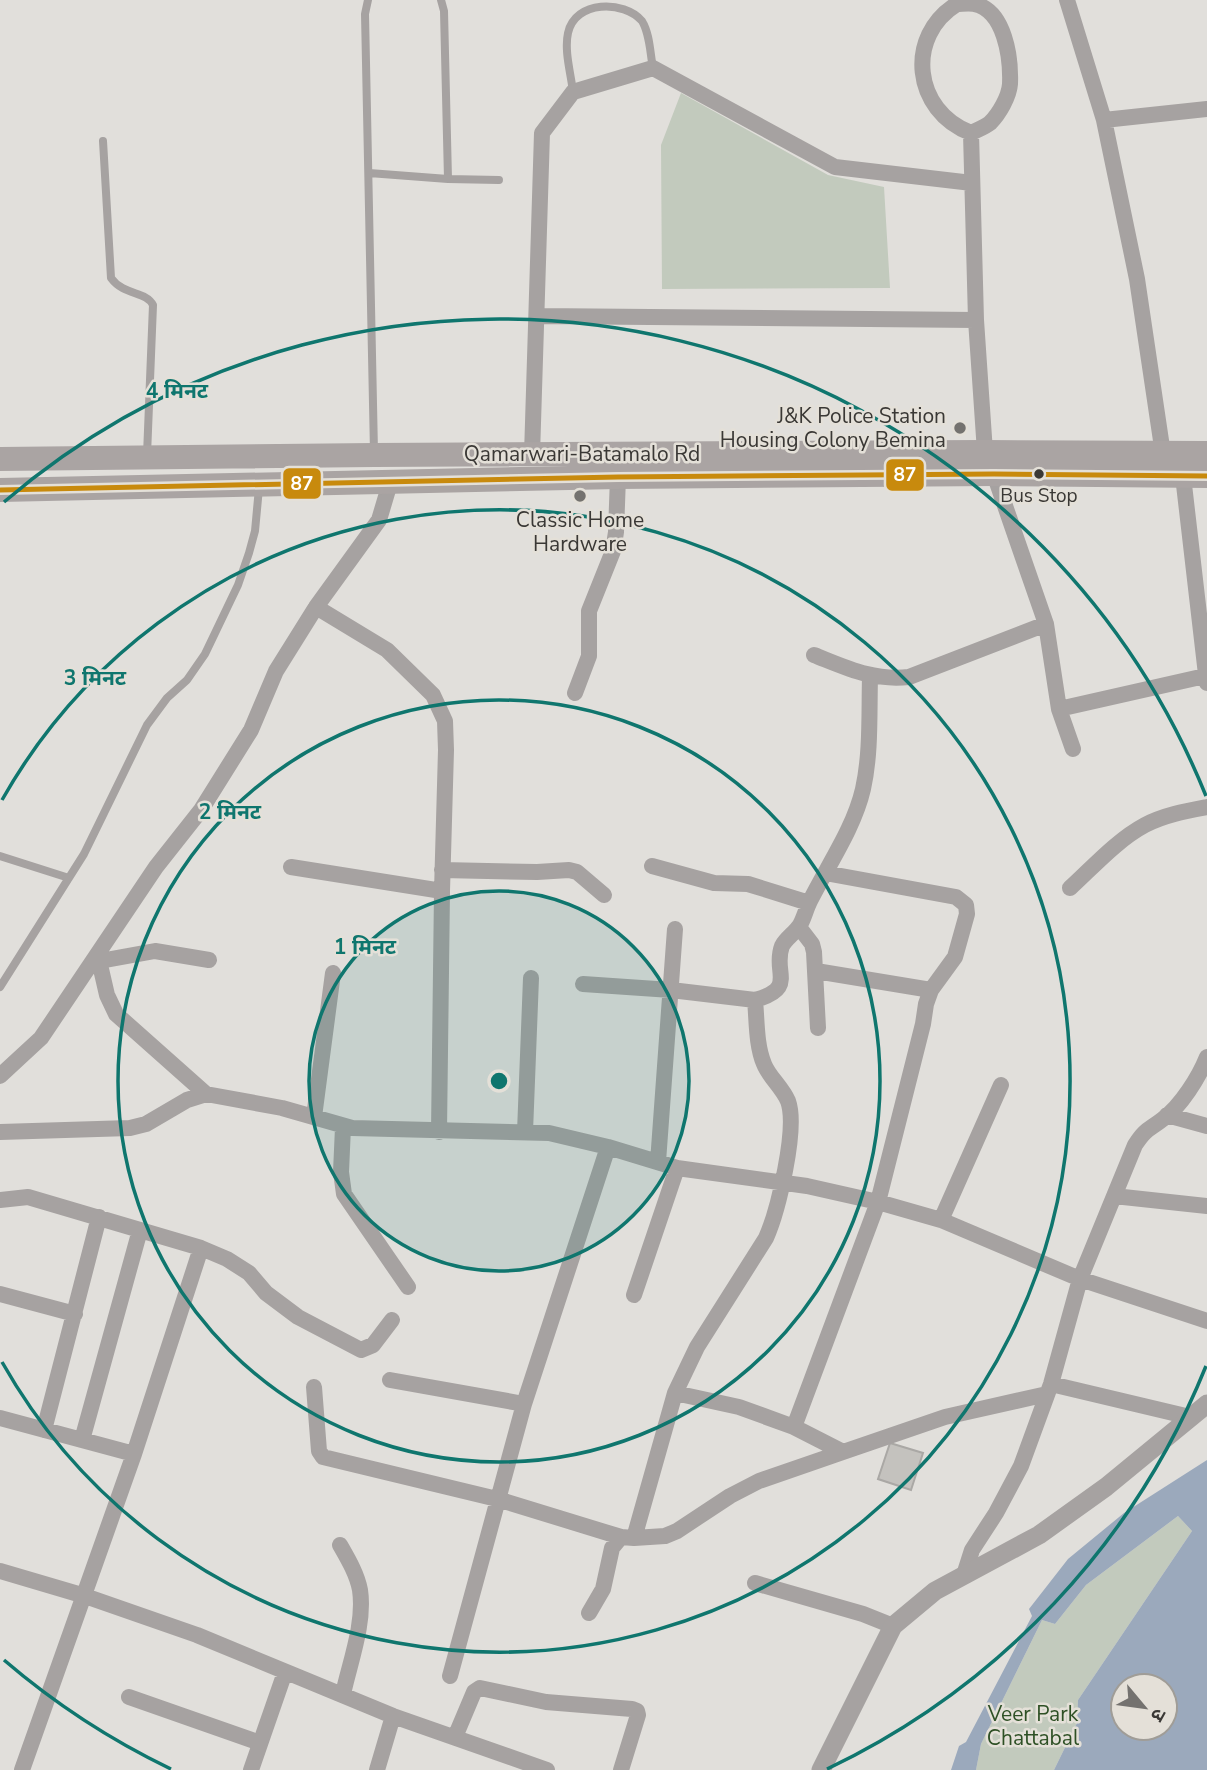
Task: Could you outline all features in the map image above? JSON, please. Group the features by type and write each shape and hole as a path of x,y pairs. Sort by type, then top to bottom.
{"main road":[{"name":"Qamarwari-Batamalo Rd","path":"0,490 618,477 1207,453"},
{"name":"Qamarwari-Batamalo Rd","path":"0,459 532,455 989,463 1195,476"}],"street":[{"path":"1067,0 1104,120 1137,279 1163,454"},
{"path":"957,4 975,4 991,13 1007,46 1010,86 1002,108 989,124 971,133 943,117 931,102 924,83 923,55 930,35 944,12 957,4"},
{"path":"532,455 542,133 573,92 653,68 835,167 972,183"},
{"path":"1104,120 1207,109"},
{"path":"971,133 976,320 989,463 1045,624 1059,709 1073,749"},
{"path":"537,316 976,320"},
{"path":"1059,709 1206,679 1195,476"},
{"path":"575,693 589,656 589,611 613,551 618,477"},
{"path":"0,1076 41,1038 99,958 156,867 201,810 251,730 276,671 316,607 379,520 390,483"},
{"path":"316,607 387,650 433,695 444,721 446,750 439,1132"},
{"path":"814,655 870,677 909,677 1045,624"},
{"path":"583,984 671,990 755,1000 767,997 779,985 782,947 799,927 862,793 867,766 870,677"},
{"path":"1070,888 1145,825 1171,814 1207,807"},
{"path":"652,866 714,883 748,884 809,903"},
{"path":"290,867 442,891"},
{"path":"442,870 569,870 577,872 604,895"},
{"path":"794,1427 878,1202 931,990 955,957 967,914 966,905 956,897 825,873"},
{"path":"799,927 812,944 818,1028"},
{"path":"658,1162 674,929"},
{"path":"99,958 155,951 209,960"},
{"path":"99,958 107,995 116,1014 206,1094"},
{"path":"816,971 931,990"},
{"path":"314,1117 333,973"},
{"path":"526,1132 531,978"},
{"path":"589,1613 603,1588 612,1548 628,1538 675,1392 697,1347 766,1238 774,1220 783,1184 791,1117 788,1100 765,1067 760,1053 755,1000"},
{"path":"964,1575 972,1550 1021,1466 1049,1389 1080,1279 1141,1136 1145,1130 1167,1115 1199,1076 1207,1057"},
{"path":"940,1220 1001,1085"},
{"path":"0,1132 130,1128 146,1124 187,1100 206,1094 282,1108 343,1127 439,1132 549,1133 677,1168 807,1186 878,1202 940,1220 1080,1279 1207,1321"},
{"path":"1167,1115 1207,1126"},
{"path":"343,1127 341,1172 344,1195 408,1286"},
{"path":"450,1676 524,1404 608,1147"},
{"path":"634,1295 677,1168"},
{"path":"1114,1196 1207,1206"},
{"path":"0,1200 28,1197 201,1248 238,1265 282,1307 355,1348 370,1348 392,1320"},
{"path":"44,1430 99,1217"},
{"path":"82,1440 140,1230"},
{"path":"22,1770 134,1454 201,1248"},
{"path":"0,1294 75,1314"},
{"path":"390,1380 524,1404"},
{"path":"314,1387 319,1451 323,1457 498,1499 628,1538 665,1536 730,1496 759,1482 946,1417 1049,1389 1189,1417"},
{"path":"675,1392 739,1406 794,1427 844,1452"},
{"path":"821,1770 894,1626 935,1591 1040,1535 1106,1487 1207,1404"},
{"path":"0,1418 134,1454"},
{"path":"340,1545 354,1571 360,1590 361,1613 342,1694"},
{"path":"0,1572 85,1596 197,1635 393,1716 547,1770"},
{"path":"755,1583 863,1614 894,1626"},
{"path":"251,1770 285,1672"},
{"path":"454,1737 474,1692 480,1688 546,1702 632,1709 637,1711 638,1715 621,1770"},
{"path":"130,1697 260,1743"},
{"path":"377,1770 393,1716"}],"lane":[{"path":"368,0 365,14 374,455"},
{"path":"441,0 444,11 448,179"},
{"path":"573,92 568,32 576,15 591,3 620,2 636,13 646,30 653,68"},
{"path":"103,141 111,278 121,290 149,299 153,305 147,458"},
{"path":"369,173 499,180"},
{"path":"0,987 84,854 146,725 167,698 187,680 205,654 238,584 249,553 255,531 260,485"},
{"path":"0,856 69,878"}],"green space":[{"path":"681,93 828,175 884,187 890,288 662,289 661,145"},
{"name":"Veer Park Chattabal","path":"1178,1516 1192,1531 1078,1700 1077,1723 1054,1770 976,1770 981,1744 1042,1620 1055,1624 1086,1585"}],"water":[{"path":"1207,1460 1207,1770 1054,1770 1077,1723 1078,1700 1192,1531 1178,1516 1086,1585 1055,1624 1042,1620 981,1744 976,1770 951,1770 959,1746 966,1742 1032,1616 1029,1609 1068,1559 1124,1513"}],"building":[{"path":"890,1443 923,1453 911,1490 878,1479"}],"transit line":[{"name":"87","path":"0,490 618,477 994,474 1207,476"}],"place":[{"name":"J&K Police Station Housing Colony Bemina","path":"960,428"},
{"name":"Bus Stop","path":"1039,474"},
{"name":"Classic Home Hardware","path":"580,496"}]}
